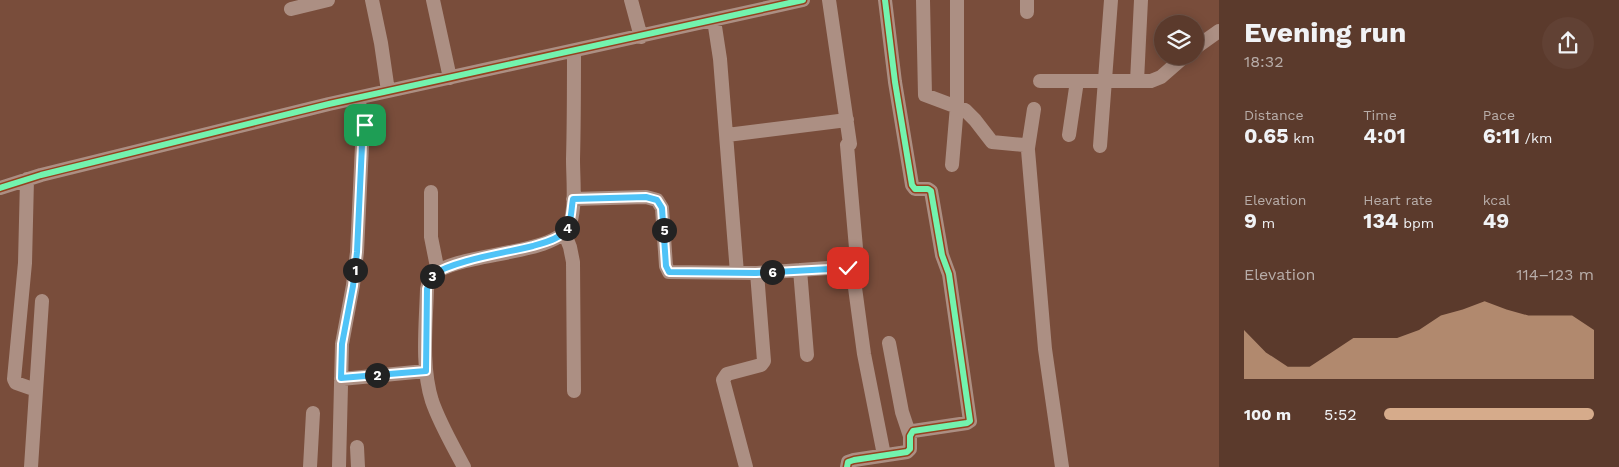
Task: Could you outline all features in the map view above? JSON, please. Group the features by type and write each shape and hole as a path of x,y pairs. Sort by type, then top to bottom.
{"street":[{"path":"291,8 306,2 328,0"},
{"path":"372,0 388,91"},
{"path":"433,0 450,78"},
{"path":"631,0 641,37"},
{"path":"829,0 846,120 856,248 852,271 864,354 884,455"},
{"path":"885,0 895,82 912,185 915,188 929,189 931,193 942,255 948,274 970,420 967,423 915,430 911,432 910,436"},
{"path":"924,0 925,94 927,97 957,106 969,113 992,142 1021,144 1028,148"},
{"path":"952,165 957,106 957,0"},
{"path":"1100,146 1111,0"},
{"path":"1137,81 1141,0"},
{"path":"0,188 27,179 357,98 641,37 794,1"},
{"path":"714,20 720,59 727,135 737,273"},
{"path":"1204,42 1219,31"},
{"path":"464,467 444,430 432,400 426,371 427,289 432,275 438,272 454,265 544,243 564,232 569,224 573,199 574,51"},
{"path":"1040,81 1156,80 1174,65"},
{"path":"1069,135 1077,81"},
{"path":"339,467 342,344 353,286 357,252 362,145 365,130 364,119 357,98"},
{"path":"1034,109 1028,148 1045,349 1062,467"},
{"path":"727,135 846,120"},
{"path":"27,179 26,264 14,379 16,383 36,390"},
{"path":"430,192 431,237 438,272"},
{"path":"573,199 646,197 657,200 662,208 667,270 672,272 756,273 846,267 852,271"},
{"path":"564,232 573,262 574,391"},
{"path":"800,270 807,355"},
{"path":"746,467 723,380 727,374 761,365 764,361 756,273"},
{"path":"31,467 42,301"},
{"path":"847,467 848,462 851,461 909,451 910,436 902,412 889,343"},
{"path":"341,378 426,371"},
{"path":"310,467 313,413"},
{"path":"357,447 358,467"}],"cycle path":[{"path":"0,188 41,175 329,104 803,0"},
{"path":"847,467 848,462 854,460 907,452 910,449 910,436 913,431 970,421 949,274 942,255 931,191 928,189 915,189 912,185 895,82 885,0"}],"route":[{"path":"365,125 362,145 357,252 353,286 342,344 341,378 426,371 427,289 432,275 454,265 507,253 556,238 564,232 569,224 573,199 646,197 657,200 662,208 666,266 669,272 756,273 848,268"}]}
